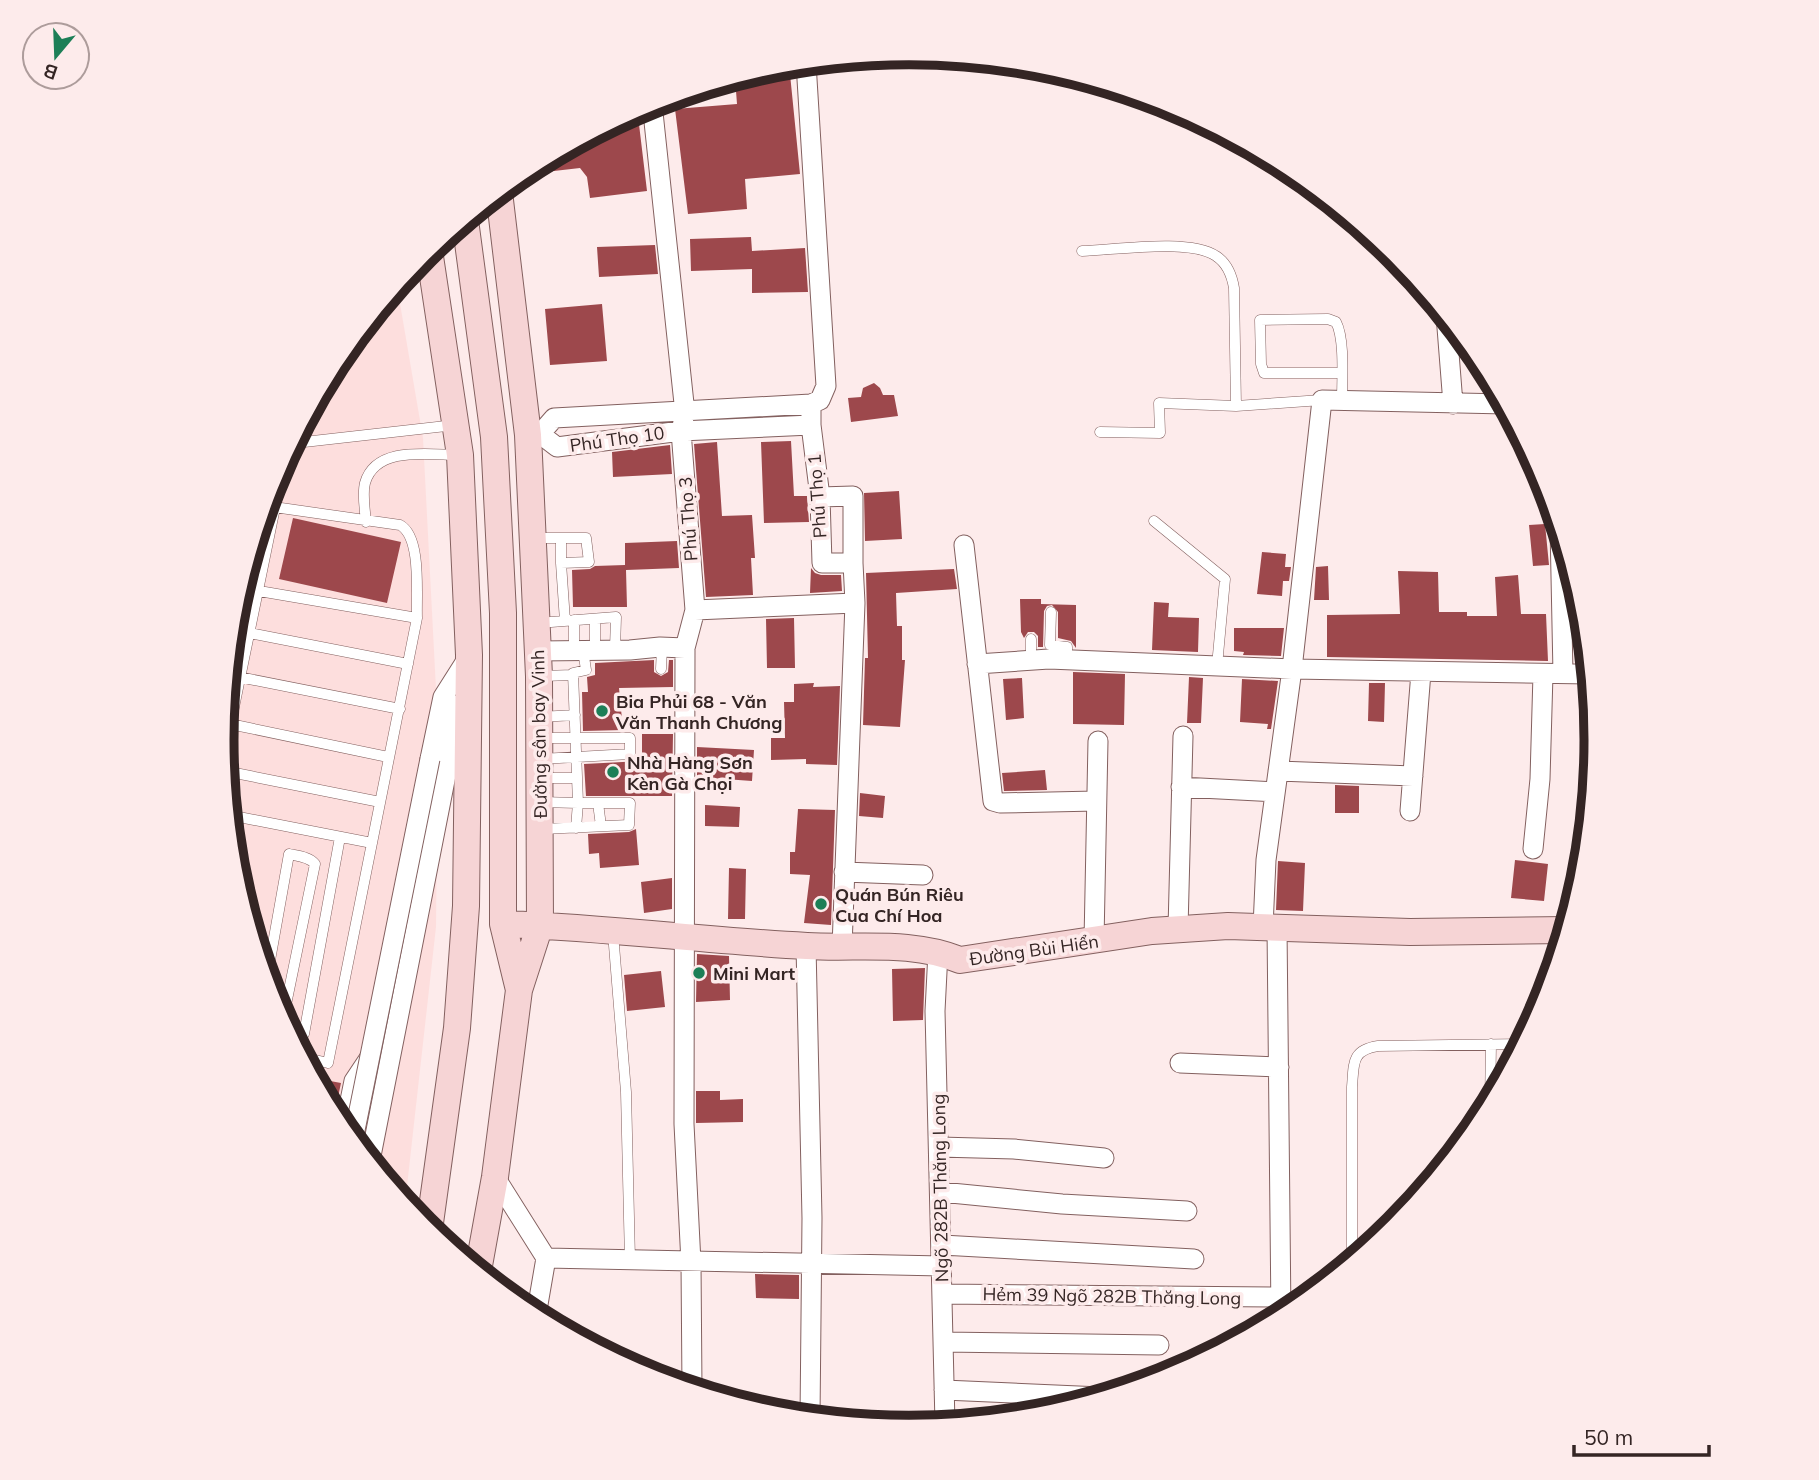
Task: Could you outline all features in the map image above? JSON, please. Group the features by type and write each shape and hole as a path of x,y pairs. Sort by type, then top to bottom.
{"main road":[{"name":"Đường sân bay Vinh","path":"480,1261 495,1177 519,990 540,925 539,663 533,538 534,435 500,202"},
{"path":"466,230 494,437 503,613 503,924 519,990"},
{"path":"431,264 460,455 469,655 466,906 457,1028 431,1216"},
{"path":"494,437 534,435"},
{"name":"Đường Bùi Hiển","path":"503,924 806,946 914,948 938,951 960,960 1178,929 1270,927 1410,932 1557,930"}],"street":[{"name":"Phú Thọ 1","path":"807,73 826,386 820,400 811,404 820,497 822,563 853,563"},
{"name":"Phú Thọ 3","path":"653,115 683,422 695,610 685,648 683,936 684,1124 691,1263 692,1379"},
{"path":"1447,332 1453,404"},
{"path":"1281,1304 1279,1067 1266,860 1292,669 1322,400 1495,404"},
{"name":"Phú Thọ 10","path":"811,404 683,422 557,447 534,435 554,418 683,422 811,425"},
{"path":"820,497 853,496 855,603 842,947"},
{"path":"964,545 993,801 1096,800"},
{"path":"1561,561 1563,674"},
{"path":"695,610 855,603"},
{"path":"539,663 584,649 685,648"},
{"path":"356,1126 443,697 469,655"},
{"path":"372,1149 469,655"},
{"path":"977,664 1067,659 1292,669 1581,674"},
{"path":"1410,811 1421,672"},
{"path":"1533,849 1540,779 1543,674"},
{"path":"1178,929 1183,736"},
{"path":"1094,941 1098,741"},
{"path":"1278,771 1413,776"},
{"path":"1181,787 1275,792"},
{"path":"844,872 923,875"},
{"path":"806,946 813,1264 810,1407"},
{"name":"Ngõ 282B Thăng Long","path":"938,951 935,1012 944,1414"},
{"path":"347,1114 354,1081 398,1016"},
{"path":"1180,1063 1279,1067"},
{"path":"939,1147 1014,1149 1104,1158"},
{"path":"495,1177 546,1258 538,1304"},
{"path":"941,1192 1098,1207 1187,1211"},
{"path":"942,1245 1194,1259"},
{"path":"546,1258 942,1266"},
{"name":"Hẻm 39 Ngõ 282B Thăng Long","path":"942,1294 1281,1297"},
{"path":"943,1342 1159,1345"},
{"path":"944,1390 1069,1396"}],"lane":[{"path":"1083,251 1181,246 1206,251 1224,263 1234,288 1236,406"},
{"path":"1342,373 1265,373 1261,364 1260,320 1328,318 1336,322 1340,335 1342,373 1342,400"},
{"path":"1100,432 1160,433 1159,403 1236,406 1322,400"},
{"path":"303,442 455,425"},
{"path":"366,522 364,485 373,468 383,460 401,456 460,455"},
{"path":"276,507 400,525 411,534 414,549 417,618 400,709 388,757 328,1063 315,1060"},
{"path":"237,690 272,518"},
{"path":"1154,521 1225,579 1217,666"},
{"path":"533,538 586,538 589,562 561,563"},
{"path":"561,538 561,563 570,621 584,649 586,670 573,675"},
{"path":"259,591 417,618"},
{"path":"1051,612 1050,645 1067,647 1067,659"},
{"path":"537,623 616,617 615,649"},
{"path":"584,649 595,619"},
{"path":"250,633 408,664"},
{"path":"1031,639 1031,660"},
{"path":"661,669 662,647"},
{"path":"539,663 573,675"},
{"path":"573,675 578,803 576,828"},
{"path":"239,677 400,709"},
{"path":"540,759 575,715"},
{"path":"235,725 388,757"},
{"path":"596,738 599,756"},
{"path":"630,738 630,754 540,759 576,739 630,738"},
{"path":"540,759 577,778"},
{"path":"540,759 578,803 630,803 629,825 541,829"},
{"path":"236,773 380,802"},
{"path":"598,803 601,826"},
{"path":"239,817 372,843"},
{"path":"302,1034 304,1034 340,837"},
{"path":"270,958 289,855 312,860 315,864 287,1000"},
{"path":"613,932 626,1092 630,1261"},
{"path":"1490,1084 1491,1044"},
{"path":"1352,1250 1352,1087 1353,1067 1358,1055 1367,1048 1378,1046 1512,1044"}],"shaded area":[{"path":"399,298 423,438 438,728 436,927 407,1190 374,1151 325,1078 304,1039 270,957 247,872 240,828 234,740 240,652 247,608 270,523 304,441 325,402 348,365"}],"building":[{"path":"790,76 800,174 745,179 747,209 688,214 675,109 737,104 736,88"},
{"path":"639,122 647,191 590,198 587,177 580,168 545,172 572,155"},
{"path":"751,237 752,251 805,248 808,292 752,293 752,269 691,271 690,239"},
{"path":"655,245 658,274 599,277 597,247"},
{"path":"602,304 607,361 550,365 545,309"},
{"path":"874,383 883,395 894,395 898,416 851,422 848,398 861,397 863,388"},
{"path":"791,441 794,496 807,496 809,522 764,523 761,442"},
{"path":"717,442 722,516 752,515 755,558 751,558 753,595 706,597 694,444"},
{"path":"670,445 672,474 613,477 612,452"},
{"path":"899,491 902,539 865,541 864,493"},
{"path":"293,518 401,542 387,603 279,579"},
{"path":"1545,524 1549,565 1533,566 1529,525"},
{"path":"677,541 679,568 626,570 627,607 573,607 572,570 625,565 625,543"},
{"path":"1262,552 1286,554 1285,567 1291,567 1289,581 1283,581 1282,596 1257,594"},
{"path":"1328,566 1329,600 1314,600 1316,567"},
{"path":"811,568 821,575 841,575 842,591 810,593"},
{"path":"954,569 957,589 896,593 897,626 902,626 902,660 905,660 900,727 863,725 865,658 868,658 866,573"},
{"path":"1398,571 1438,572 1439,612 1467,612 1467,616 1497,616 1495,577 1518,575 1521,614 1546,614 1548,661 1327,657 1327,615 1400,614"},
{"path":"1020,599 1041,599 1041,604 1076,605 1076,648 1071,641 1058,638 1058,612 1052,605 1047,606 1044,611 1043,647 1038,647 1038,636 1034,632 1028,632 1024,638 1021,632"},
{"path":"1154,602 1169,603 1168,617 1199,618 1198,652 1152,650"},
{"path":"794,618 795,668 767,668 766,619"},
{"path":"1234,628 1284,628 1281,656 1243,655 1244,652 1234,651"},
{"path":"654,660 654,672 661,676 668,672 669,660 673,660 673,687 619,688 623,730 583,731 582,692 588,692 587,677 595,675 595,663"},
{"path":"1073,672 1125,674 1124,725 1073,724"},
{"path":"1189,677 1203,678 1201,723 1187,723"},
{"path":"1022,678 1024,718 1006,720 1003,679"},
{"path":"1242,679 1278,681 1271,729 1267,729 1268,724 1240,722"},
{"path":"814,683 813,687 840,686 837,765 806,764 806,759 771,760 771,738 785,738 784,702 794,702 794,684"},
{"path":"1369,683 1385,683 1384,722 1368,721"},
{"path":"642,734 673,734 672,796 586,796 584,764 642,761"},
{"path":"697,747 754,750 752,781 697,777"},
{"path":"1045,770 1047,790 1004,791 1002,773"},
{"path":"1335,785 1359,786 1359,813 1335,813"},
{"path":"860,793 885,796 883,818 859,816"},
{"path":"705,805 740,807 739,827 705,826"},
{"path":"798,809 835,810 831,925 804,923 810,875 790,874 790,852 795,852"},
{"path":"636,829 639,865 600,868 599,853 589,854 588,834 629,832"},
{"path":"1515,860 1548,864 1544,901 1511,898"},
{"path":"1278,861 1305,863 1303,911 1276,910"},
{"path":"729,868 746,869 745,919 728,919"},
{"path":"672,878 672,909 644,913 641,882"},
{"path":"697,954 729,956 730,1000 696,1002"},
{"path":"925,968 923,1020 893,1021 892,969"},
{"path":"661,971 665,1007 627,1011 624,975"},
{"path":"326,1080 341,1083 338,1098"},
{"path":"696,1091 720,1091 720,1100 743,1099 743,1122 696,1123"},
{"path":"755,1274 799,1275 799,1299 756,1298"}],"place":[{"name":"Bia Phủi 68 - Văn Văn Thanh Chương","path":"602,711"},
{"name":"Nhà Hàng Sơn Kèn Gà Chọi","path":"613,772"},
{"name":"Quán Bún Riêu Cua Chí Hoa","path":"821,904"},
{"name":"Mini Mart","path":"699,973"}]}
